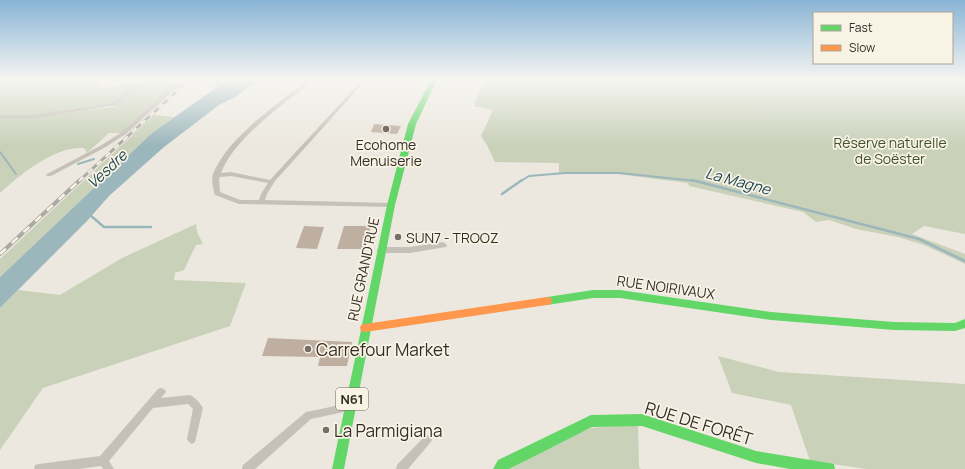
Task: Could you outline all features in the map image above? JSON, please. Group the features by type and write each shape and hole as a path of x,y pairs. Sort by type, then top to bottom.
{"main road":[{"name":"RUE GRAND'RUE","path":"338,469 365,328 391,205 412,124 423,102"},
{"name":"RUE NOIRIVAUX","path":"365,328 593,294 620,294 771,316 894,326 955,327 965,323"},
{"name":"RUE DE FORÊT","path":"499,469 503,465 591,421 642,420 756,457 829,469"}],"street":[{"path":"0,117 31,117 107,106 116,102"},
{"path":"49,175 102,147 124,133 158,102"},
{"path":"284,102 239,140 227,153 216,175 215,187 217,193 239,202 391,205"},
{"path":"262,202 264,194 272,182 344,102"},
{"path":"216,175 231,174 272,182"},
{"path":"381,250 410,250 443,245"},
{"path":"39,469 106,465 161,392"},
{"path":"151,404 190,399 198,408 192,439"},
{"path":"247,469 309,415 350,407"},
{"path":"401,469 427,440"}],"green space":[{"path":"0,102 114,102 69,109 39,116 113,107 120,102 158,102 126,133 109,133 87,153 84,148 73,149 50,156 28,170 0,193"},
{"name":"Réserve naturelle de Soëster","path":"476,102 965,102 965,234 924,226 912,234 965,254 965,264 924,245 898,237 856,229 829,220 816,222 803,212 689,186 688,183 617,174 559,174 559,163 495,162 481,136 493,110 474,106"},
{"path":"154,115 174,117 152,133 0,277 0,259"},
{"path":"196,224 197,232 203,244 196,245 184,270 175,273 174,280 246,283 230,326 43,388 0,450 0,308 18,290 60,295 122,258"},
{"path":"718,356 779,372 965,384 965,469 867,469 810,461 791,405 732,393"},
{"path":"638,424 639,467 641,469 510,469 561,441 591,428"}],"water":[{"name":"Vesdre","path":"196,102 225,102 164,147 109,196 87,221 0,308 0,277 152,133"}],"building":[{"name":"Ecohome Menuiserie","path":"374,124 401,126 397,134 371,132"},
{"path":"304,226 324,227 317,249 296,248"},
{"path":"344,226 371,226 366,249 337,249"},
{"name":"Carrefour Market","path":"268,338 352,342 347,366 318,366 320,357 262,356"}],"waterway":[{"path":"0,152 16,174"},
{"path":"78,164 94,159"},
{"path":"112,160 125,161"},
{"name":"La Magne","path":"521,181 529,176 565,173 620,173 696,181"},
{"name":"La Magne","path":"502,194 522,180"},
{"name":"La Magne","path":"696,181 919,239 965,261"},
{"name":"La Magne","path":"90,215 104,227 151,227"}],"railway":[{"path":"79,181 165,102"},
{"path":"0,254 80,180"}],"traffic: fast":[{"path":"338,469 391,205 412,124 423,102"},
{"path":"547,301 593,294 620,294 771,316 894,326 955,327 965,323"},
{"path":"499,469 503,465 591,421 642,420 756,457 829,469"}],"traffic: slow":[{"path":"365,328 547,301"}],"place":[{"name":"Ecohome Menuiserie","path":"386,129"},
{"name":"SUN7 - TROOZ","path":"398,237"},
{"name":"Carrefour Market","path":"308,349"},
{"name":"La Parmigiana","path":"326,430"}]}
